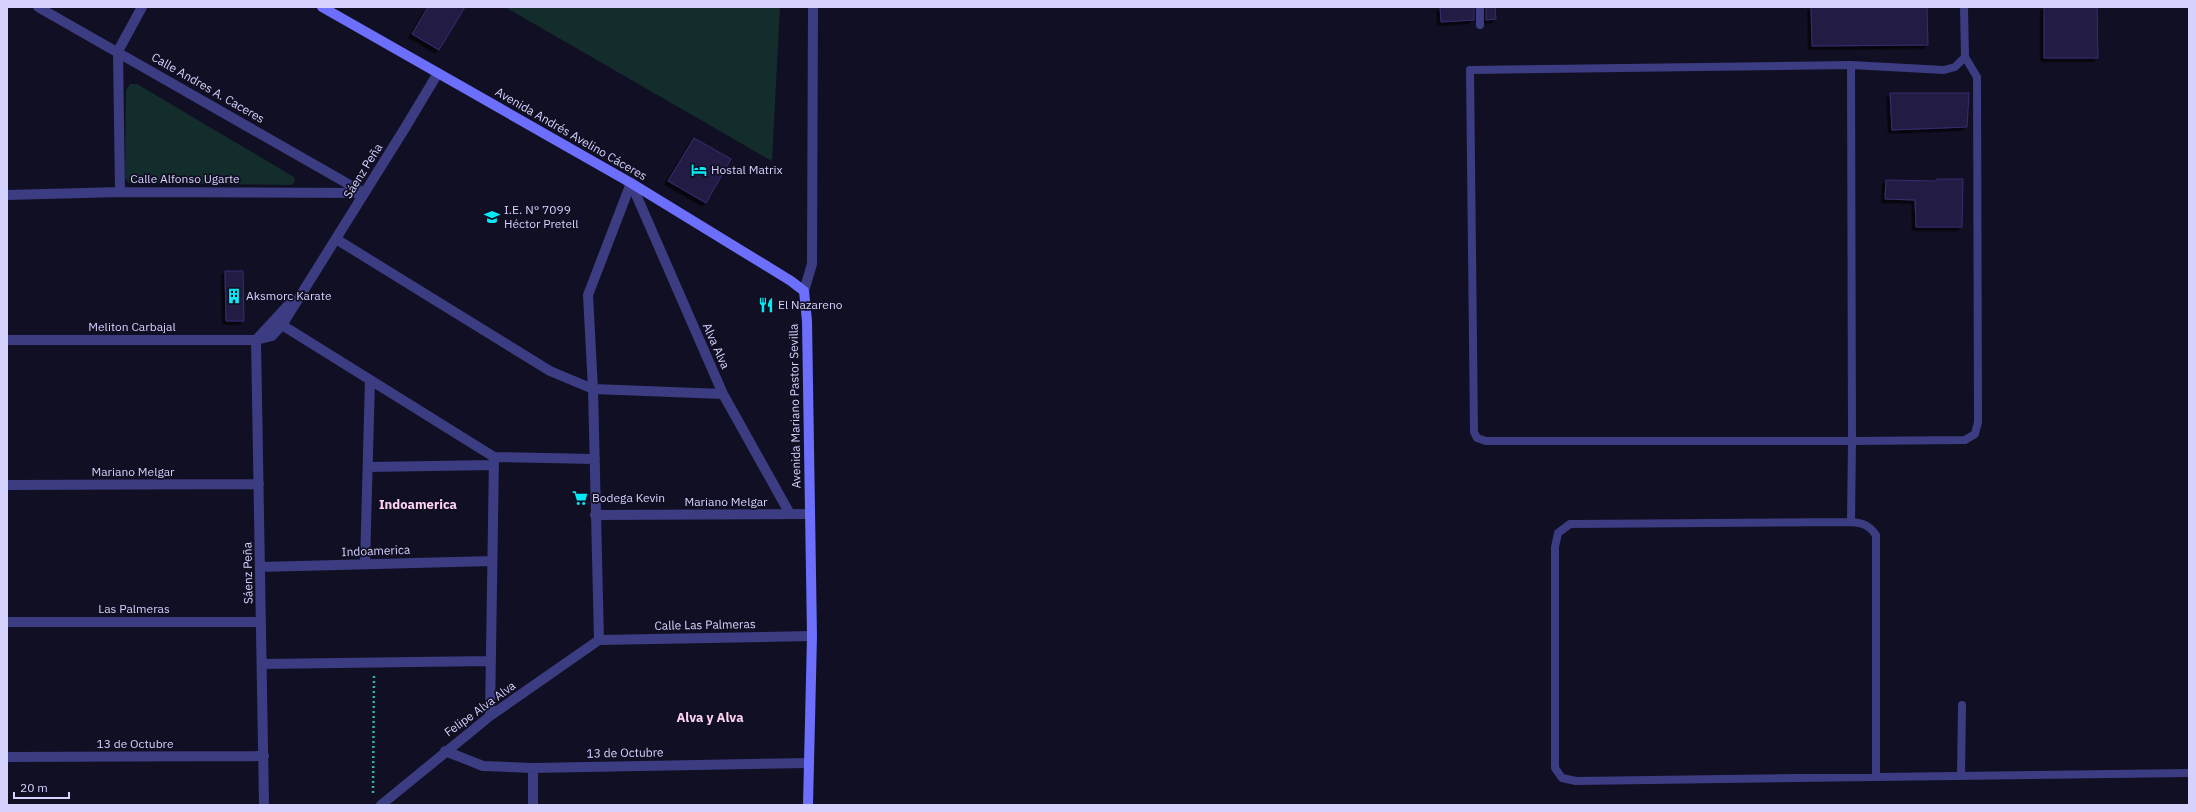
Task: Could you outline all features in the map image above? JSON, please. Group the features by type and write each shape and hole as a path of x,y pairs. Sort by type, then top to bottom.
{"street":[{"name":"Calle Andres A. Caceres","path":"38,7 118,51 364,193"},
{"path":"120,192 118,51 142,7"},
{"name":"Avenida Andrés Avelino Cáceres","path":"322,7 631,183 791,280 804,290"},
{"name":"Avenida Mariano Pastor Sevilla","path":"808,805 812,636 807,321 804,290 812,264 813,7"},
{"name":"Sáenz Peña","path":"256,340 272,336 282,325 406,128 438,73"},
{"path":"599,640 593,389 588,295 631,183"},
{"name":"Alva Alva","path":"631,183 723,394 790,514"},
{"name":"Calle Alfonso Ugarte","path":"7,194 120,192 364,193"},
{"path":"336,239 550,371 593,389 723,394"},
{"name":"Sáenz Peña","path":"264,805 256,340 308,283"},
{"path":"282,325 370,380 494,461"},
{"name":"Meliton Carbajal","path":"7,340 256,340"},
{"path":"365,564 370,380"},
{"path":"368,467 494,461 594,459"},
{"path":"490,716 494,461"},
{"name":"Mariano Melgar","path":"7,485 259,484"},
{"name":"Mariano Melgar","path":"595,515 810,514"},
{"name":"Indoamerica","path":"260,567 492,560"},
{"name":"Las Palmeras","path":"7,622 261,622"},
{"name":"Calle Las Palmeras","path":"599,640 812,636"},
{"name":"Felipe Alva Alva","path":"381,805 490,716 599,640"},
{"path":"262,664 491,661"},
{"name":"13 de Octubre","path":"445,752 483,766 533,768 809,763"},
{"name":"13 de Octubre","path":"7,757 264,756"},
{"path":"533,768 533,805"}],"lane":[{"path":"1480,7 1480,25"},
{"path":"1964,7 1965,57 1977,77 1978,422 1975,434 1965,440 1852,441 1486,441 1477,438 1474,432 1470,70 1851,65 1944,70 1956,67 1965,57"},
{"path":"1851,65 1851,522"},
{"path":"1876,777 1876,535 1870,527 1861,523 1851,522 1570,524 1558,532 1554,547 1555,768 1562,778 1576,781 2189,773"},
{"path":"1961,776 1962,705"}],"path":[{"path":"373,797 375,662"}],"green space":[{"path":"505,7 780,7 772,161"},
{"path":"130,84 137,84 294,177 295,182 291,185 129,183 125,178 126,90"}],"building":[{"path":"428,7 465,7 439,50 412,34"},
{"path":"1440,7 1474,7 1474,20 1441,22"},
{"path":"1486,7 1495,7 1496,19 1486,20"},
{"path":"1811,7 1927,7 1928,45 1812,46"},
{"path":"2044,7 2097,7 2098,58 2044,58"},
{"path":"1890,93 1969,93 1967,127 1892,130"},
{"name":"Hostal Matrix","path":"694,138 731,159 706,203 668,181"},
{"path":"1937,179 1963,179 1962,227 1916,227 1915,200 1885,199 1886,180 1936,181"},
{"name":"Aksmorc Karate","path":"225,271 243,271 244,321 226,321"}],"place":[{"name":"Hostal Matrix","path":"699,170"},
{"name":"I.E. N° 7099 Héctor Pretell","path":"492,217"},
{"name":"Aksmorc Karate","path":"234,296"},
{"name":"El Nazareno","path":"766,305"},
{"name":"Bodega Kevin","path":"580,498"}],"district":[{"name":"Indoamerica","path":"418,504"},
{"name":"Alva y Alva","path":"710,717"}]}
